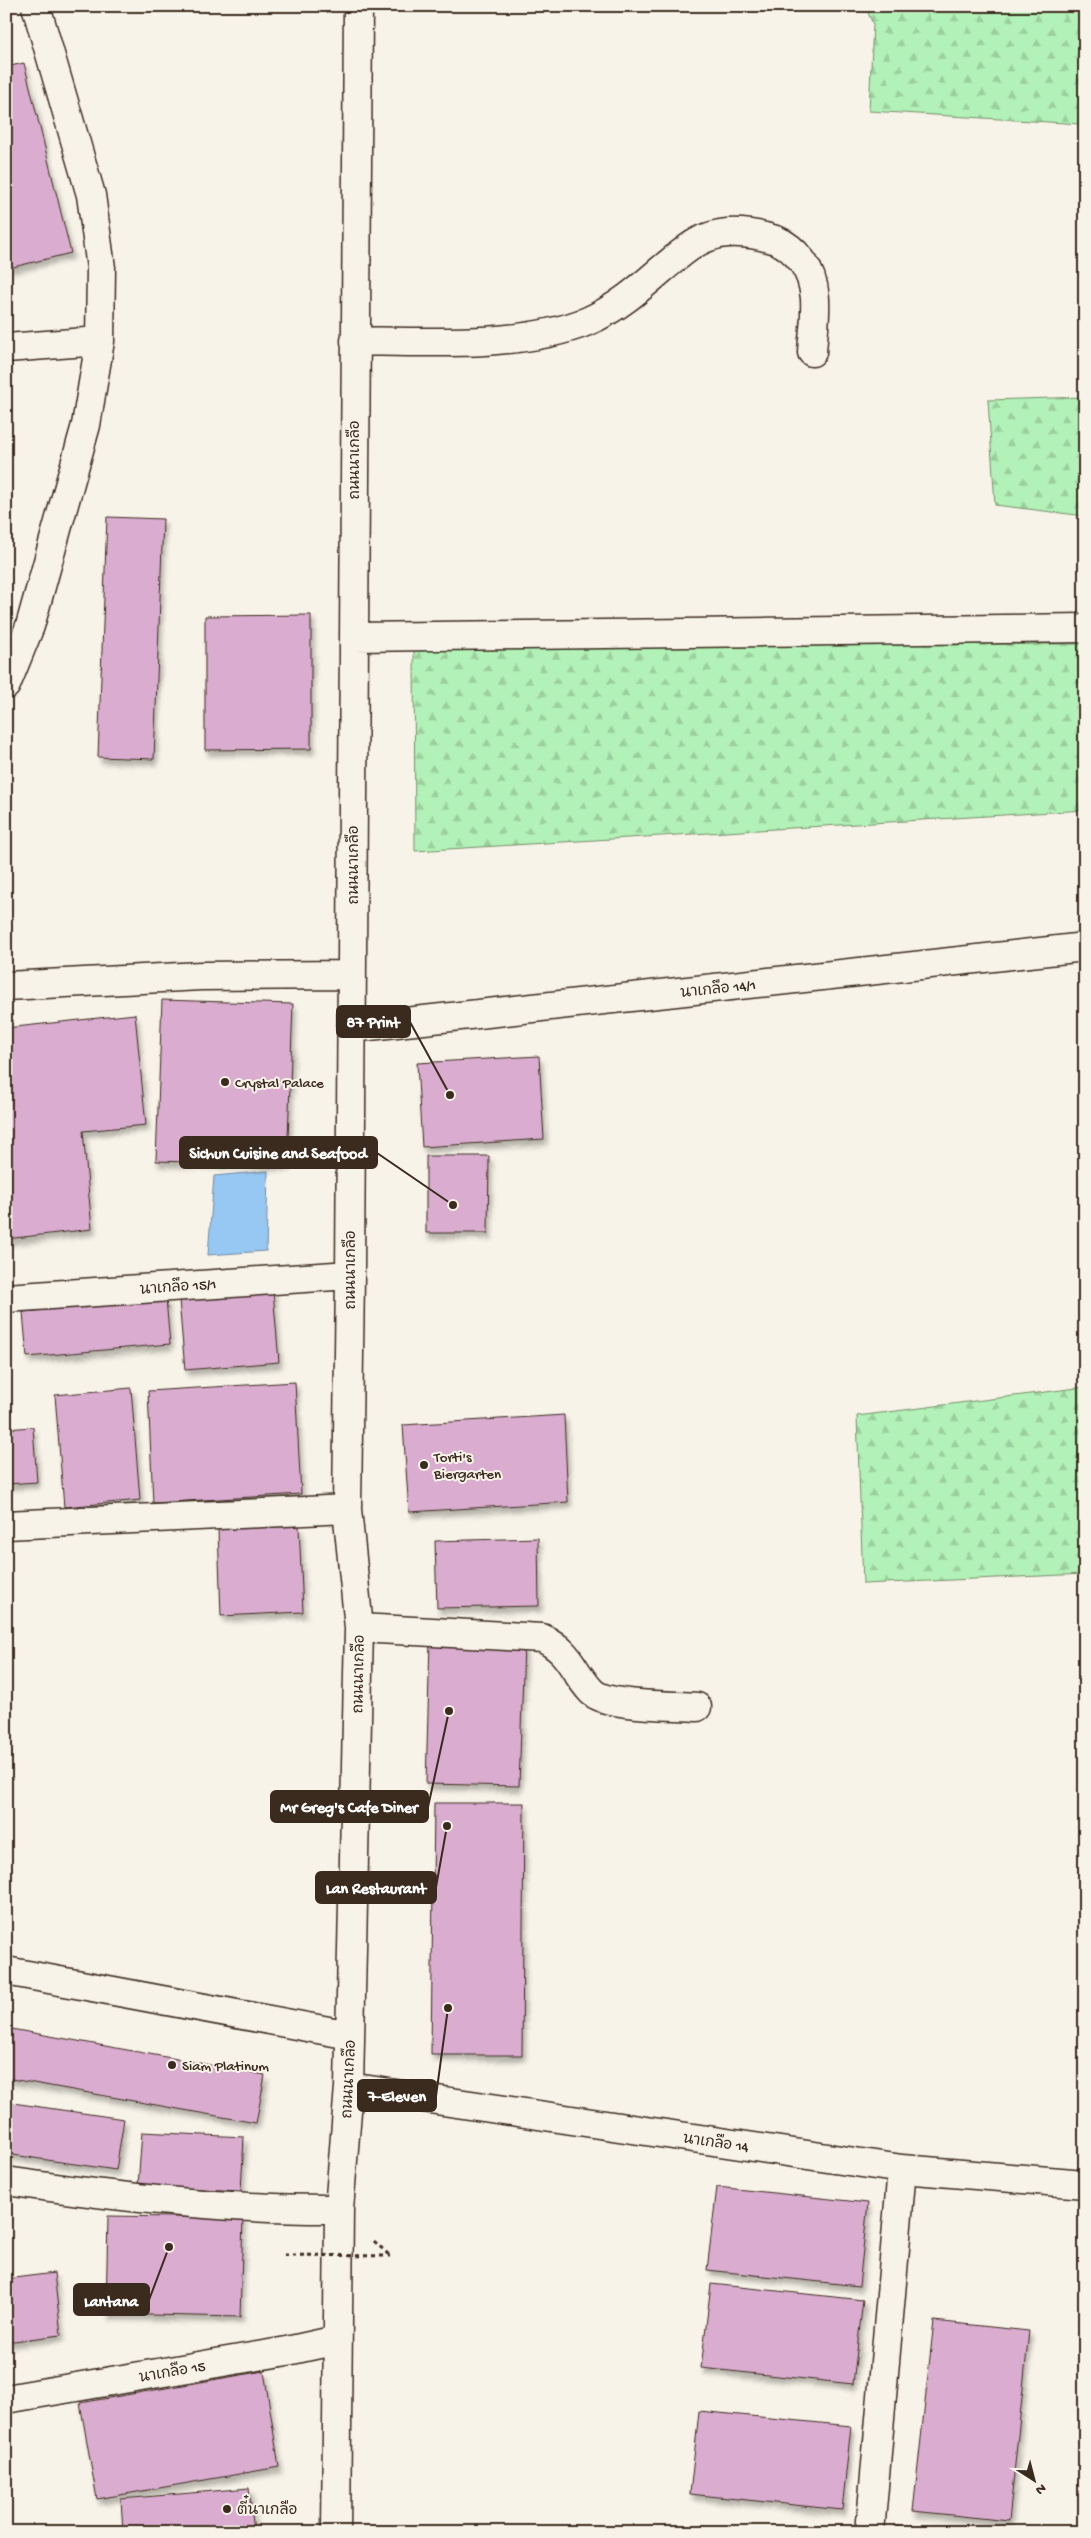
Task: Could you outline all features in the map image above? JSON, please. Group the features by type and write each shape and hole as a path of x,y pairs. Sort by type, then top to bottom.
{"street":[{"path":"6,685 30,626 86,425 100,341 102,268 91,194 36,6"},
{"name":"ถนนนาเกลือ","path":"336,2532 340,2209 349,2087 359,1628 347,1509 358,6"},
{"path":"355,341 430,342 537,337 588,321 629,297 684,251 708,237 730,232 757,234 781,242 796,254 810,273 816,293 812,352"},
{"path":"6,348 100,341"},
{"path":"354,637 1085,628"},
{"name":"นาเกลือ 14/1","path":"351,1028 1085,947"},
{"path":"6,986 201,976 352,975"},
{"name":"นาเกลือ 15/1","path":"6,1298 350,1275"},
{"path":"6,1525 347,1509"},
{"path":"359,1628 542,1638 556,1645 564,1653 591,1692 600,1698 623,1703 697,1707"},
{"path":"6,1971 350,2035"},
{"name":"นาเกลือ 14","path":"349,2087 902,2169 1085,2184"},
{"path":"870,2532 902,2169"},
{"path":"6,2181 118,2197 286,2209 340,2209"},
{"name":"นาเกลือ 15","path":"6,2399 287,2351 337,2340"}],"path":[{"path":"284,2255 390,2256"}],"green space":[{"path":"865,6 1085,6 1085,194 1081,124 869,111 873,24"},
{"path":"1085,397 1085,516 995,505 988,400"},
{"path":"414,643 1085,644 1085,810 415,851"},
{"path":"1085,1387 1085,1574 863,1584 857,1416"}],"water":[{"path":"268,1171 266,1251 208,1255 214,1176"}],"building":[{"path":"24,63 71,253 9,268 6,257 6,67"},
{"path":"107,517 163,519 154,759 98,757"},
{"path":"311,615 311,749 205,750 205,616"},
{"name":"Crystal Palace","path":"162,1000 293,1004 287,1165 156,1161"},
{"path":"135,1014 146,1125 83,1131 92,1229 6,1239 6,1028"},
{"path":"539,1056 544,1139 422,1147 417,1063"},
{"path":"426,1156 489,1156 488,1233 426,1233"},
{"path":"273,1291 279,1362 185,1370 179,1300"},
{"path":"166,1299 170,1344 27,1357 23,1312"},
{"path":"295,1382 301,1494 153,1503 148,1391"},
{"path":"131,1388 140,1500 64,1507 55,1395"},
{"path":"564,1415 568,1502 409,1512 403,1425"},
{"path":"33,1427 37,1482 6,1484 6,1429"},
{"path":"299,1526 303,1612 221,1616 218,1529"},
{"path":"538,1538 539,1606 437,1608 435,1541"},
{"path":"430,1641 524,1644 519,1786 426,1784"},
{"path":"434,1803 524,1803 522,2055 431,2055"},
{"path":"6,2028 265,2075 256,2123 6,2078"},
{"path":"6,2102 124,2119 116,2170 6,2154"},
{"path":"142,2132 244,2137 241,2191 138,2186"},
{"path":"717,2187 868,2203 859,2286 707,2270"},
{"path":"108,2216 243,2218 240,2317 106,2314"},
{"path":"54,2273 61,2335 6,2342 6,2279"},
{"path":"711,2284 863,2300 853,2384 701,2368"},
{"path":"934,2321 1029,2331 1009,2521 913,2511"},
{"path":"264,2371 279,2467 97,2499 80,2403"},
{"path":"699,2411 851,2426 842,2510 690,2494"},
{"path":"249,2488 254,2532 123,2532 121,2499"},
{"path":"895,2525 964,2532 894,2532"}],"place":[{"name":"Crystal Palace","path":"225,1082"},
{"name":"87 Print","path":"450,1095"},
{"name":"Sichun Cuisine and Seafood","path":"453,1205"},
{"name":"Torti's Biergarten","path":"424,1465"},
{"name":"Mr Greg's Cafe Diner","path":"449,1711"},
{"name":"Lan Restaurant","path":"447,1826"},
{"name":"7-Eleven","path":"448,2008"},
{"name":"Siam Platinum","path":"172,2065"},
{"name":"Lantana","path":"169,2247"},
{"name":"ตี๋นาเกลือ","path":"227,2509"}]}
